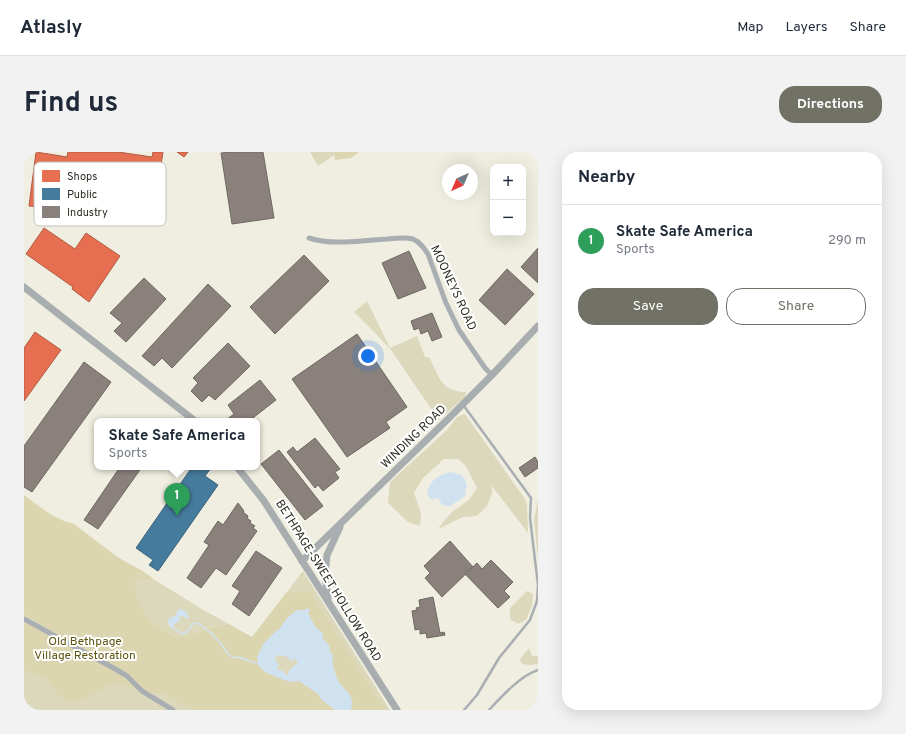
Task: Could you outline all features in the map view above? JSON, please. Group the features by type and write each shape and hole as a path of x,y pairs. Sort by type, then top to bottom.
{"main road":[{"path":"24,287 191,418"},
{"name":"WINDING ROAD","path":"302,561 462,404 538,326"},
{"name":"BETHPAGE-SWEET HOLLOW ROAD","path":"239,470 264,501 397,710"},
{"path":"328,602 325,574 327,555 343,521"}],"street":[{"name":"MOONEYS ROAD","path":"309,238 325,242 335,242 405,238 420,243 428,254 446,303 460,330 485,368 492,374"},
{"path":"24,619 127,676 142,691 173,710"}],"lane":[{"path":"462,404 531,498 530,518 538,585 537,601 530,620 499,658 477,694 464,710"},
{"path":"489,710 503,694 530,672 538,670"}],"green space":[{"path":"310,152 339,152 318,166"},
{"path":"334,152 359,152 351,158 335,160"},
{"path":"367,301 390,348 417,336 425,357 429,357 442,382 451,389 466,392 465,397 439,420 391,350 354,312"},
{"path":"465,414 525,499 527,504 528,533 492,486 492,494 487,506 477,516 463,517 438,529 452,512 469,500 477,488 466,466 458,459 444,459 423,478 414,493 421,513 420,526 408,522 388,503 390,482 446,431 457,417"},
{"name":"Old Bethpage Village Restoration","path":"24,495 52,515 63,521 74,524 120,559 150,576 153,580 134,579 137,598 148,620 176,637 196,633 211,627 229,624 252,637 286,593 310,592 385,710 351,710 353,702 349,693 338,681 329,645 323,639 305,610 287,618 280,628 264,643 257,657 269,674 284,680 293,682 299,681 318,694 321,699 335,710 193,710 166,695 143,690 123,671 24,615"},
{"name":"Old Bethpage Village Restoration","path":"24,499 205,611 229,624 211,627 196,633 176,637 148,620 136,616 226,671 303,571 390,710 24,710","holes":["181,609 186,612 189,617 179,617 173,626 175,629 169,626 168,623"]},
{"path":"538,502 538,561 534,519"},
{"path":"527,591 533,594 532,606 526,620 518,624 510,619 510,608"},
{"path":"28,624 124,677 134,688 113,683 79,702 70,703 63,699 44,678 24,669 24,626"},
{"path":"529,648 532,656 538,656 538,664 526,665 520,662 521,658"}],"water":[{"path":"451,472 463,477 467,487 465,489 466,494 450,506 442,505 439,499 436,498 434,500 430,498 427,494 428,489 435,479"},
{"path":"307,608 310,610 308,613 312,621 317,629 322,632 323,639 329,645 330,653 333,654 335,672 342,686 351,697 351,710 335,710 321,699 318,694 299,681 293,682 284,680 265,672 259,666 257,657 264,643 280,628 287,618 297,610 305,610","holes":["277,655 284,655 292,661 295,659 298,664 294,665 289,670 288,675 277,669 279,665 275,659"]},
{"path":"179,609 184,610 189,617 187,619 180,616 180,620 173,626 176,630 171,627 168,620 169,618 174,617"}],"building: Shops":[{"path":"36,152 67,157 68,152 118,152 152,157 153,152 163,152 161,162 35,162"},
{"path":"177,152 188,152 184,157"},
{"path":"34,167 34,206 29,206"},
{"path":"44,228 75,249 86,233 120,256 89,302 72,289 73,287 26,254"},
{"path":"35,332 61,350 24,401 24,348"}],"building: Public":[{"path":"190,470 210,470 205,476 218,485 158,571 149,565 153,560 136,548"}],"building: Industry":[{"path":"263,152 274,218 232,224 221,153"},
{"path":"538,248 538,283 521,267"},
{"path":"409,251 426,288 398,299 382,263"},
{"path":"304,255 329,281 275,334 250,307"},
{"path":"507,269 534,294 505,325 479,300"},
{"path":"144,278 166,299 126,342 114,331 122,323 110,313"},
{"path":"208,284 231,306 172,368 162,358 154,366 142,356"},
{"path":"432,313 442,337 432,341 428,331 421,334 419,328 414,330 411,321"},
{"path":"357,334 407,407 386,422 390,428 347,457 292,379"},
{"path":"228,343 250,366 215,400 209,395 202,402 191,391 198,383 193,378"},
{"path":"84,362 111,382 32,492 24,487 24,446"},
{"path":"260,380 276,400 253,418 229,418 234,414 228,405"},
{"path":"315,438 340,469 335,472 339,478 323,491 318,485 315,488 287,452 293,447 297,452"},
{"path":"279,450 323,506 305,520 261,464"},
{"path":"535,457 538,462 538,468 525,477 519,468"},
{"path":"118,470 140,470 98,529 84,520"},
{"path":"238,503 244,511 243,512 248,516 247,518 251,521 250,523 255,526 253,528 257,531 226,575 216,568 201,588 187,578 209,545 204,542 218,521 223,525"},
{"path":"450,541 473,567 442,597 425,578 430,573 424,566"},
{"path":"256,551 282,568 249,616 232,604 240,591 232,586"},
{"path":"491,560 513,582 504,591 510,597 498,608 465,574 477,563 482,569"},
{"path":"433,597 440,633 444,632 445,635 427,638 426,633 420,634 420,629 415,630 412,611 417,610 416,608 420,607 419,600"}],"waterway":[{"path":"176,630 182,634 186,632 193,624 198,623 211,633 232,657 242,658 259,664"}],"place":[{"name":"Skate Safe America","path":"177,516"}]}
